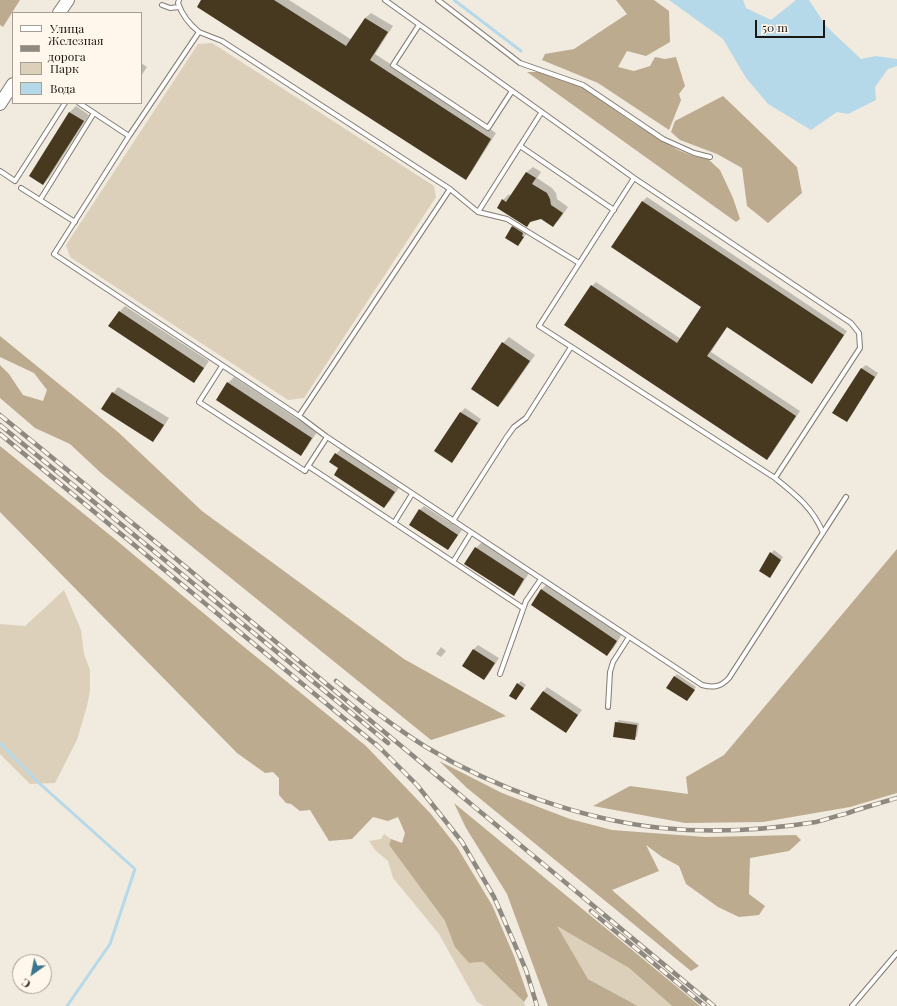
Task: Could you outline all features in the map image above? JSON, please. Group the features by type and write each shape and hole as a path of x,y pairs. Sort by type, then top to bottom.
{"street":[{"path":"60,12 68,0"},
{"path":"0,104 12,86"}],"lane":[{"path":"179,0 178,3 181,13 199,32 222,41 450,189 478,212 507,220 579,263"},
{"path":"385,0 541,113 634,178 851,323 860,333 860,348 775,478"},
{"path":"438,0 520,63 583,85 663,139 694,153 710,157"},
{"path":"162,5 170,8 179,7"},
{"path":"419,25 393,64 488,128 512,91"},
{"path":"199,32 129,136 54,254 299,416 327,437 412,494 702,685 710,687 724,684 846,497"},
{"path":"0,171 15,181 64,104"},
{"path":"80,104 129,136"},
{"path":"40,200 94,113"},
{"path":"478,212 541,113"},
{"path":"520,146 614,210"},
{"path":"634,178 539,326 775,478 794,493 808,507 818,521 823,533"},
{"path":"21,188 75,222"},
{"path":"299,416 450,189"},
{"path":"453,521 506,438 514,427 526,418 571,347"},
{"path":"222,366 199,402 305,471 327,437"},
{"path":"308,466 523,608"},
{"path":"394,523 412,494"},
{"path":"453,562 471,533"},
{"path":"500,674 526,601 541,579"},
{"path":"608,707 610,672 613,662 629,637"},
{"path":"852,1006 897,953"}],"green space":[{"path":"212,43 434,186 436,197 304,398 288,400 70,257 66,245 198,44"},
{"path":"64,590 81,630 84,654 90,670 90,691 77,740 55,783 30,784 0,754 0,624 25,626"},
{"path":"384,834 391,839 389,845 445,921 456,947 469,963 483,962 524,1002 525,1006 484,1006 477,1002 439,934 393,878 388,861 375,850 369,841 381,839"},
{"path":"556,925 629,968 672,1006 638,1006 588,979"}],"shaded area":[{"path":"0,0 20,0 3,27 0,25"},
{"path":"616,0 654,0 669,11 670,42 646,56 627,51 618,67 634,71 650,66 655,57 665,59 676,57 685,86 679,94 681,100 669,130 598,83 542,60 545,54 574,49 627,14"},
{"path":"527,72 541,72 581,86 632,122 678,150 693,156 708,159 720,170 733,198 740,219 736,222"},
{"path":"723,96 797,167 802,193 768,223 747,206 742,168 717,154 680,140 671,132 675,121"},
{"path":"0,336 118,432 202,511 404,659 506,716 431,740 101,473 70,444 35,428 0,398 0,365 9,374 23,395 43,401 47,390 34,373 0,357"},
{"path":"0,446 366,746 431,814 457,847 492,905 514,956 528,996 524,1002 483,962 469,963 455,947 445,921 389,845 391,839 402,843 405,833 398,817 388,821 373,817 352,839 329,841 310,810 300,811 291,804 286,803 279,795 279,778 273,772 265,773 237,753 0,512"},
{"path":"897,549 897,793 850,807 763,822 685,823 593,806 630,786 688,794 686,777 724,755"},
{"path":"439,761 502,793 570,819 612,830 705,837 796,835 801,840 789,851 750,858 749,894 765,906 759,915 739,917 718,907 686,884 679,866 662,857 646,845 659,871 612,890 699,966 691,971 467,788"},
{"path":"454,803 700,1006 672,1006 629,968 557,926 588,979 638,1006 548,1006 507,894 466,828"}],"water":[{"path":"669,0 743,0 746,8 771,20 796,0 809,0 826,26 861,59 876,56 897,59 897,66 888,69 875,87 876,100 848,114 837,112 811,130 768,104 746,78 723,39"}],"building":[{"path":"201,0 274,0 346,46 365,18 388,32 370,60 491,139 466,180 197,7"},
{"path":"69,112 84,121 43,185 29,176"},
{"path":"526,172 536,178 532,184 547,193 551,205 563,213 553,227 541,219 530,222 527,227 497,208 502,199 506,202"},
{"path":"642,201 844,335 812,384 727,327 707,356 796,416 767,460 564,325 591,285 677,343 701,307 611,247"},
{"path":"512,226 523,233 522,236 524,237 518,246 505,238"},
{"path":"119,311 204,368 194,383 108,326"},
{"path":"502,342 530,361 498,407 471,389"},
{"path":"861,368 875,377 847,422 832,413"},
{"path":"227,382 312,438 301,456 216,400"},
{"path":"112,392 164,425 153,442 101,409"},
{"path":"460,412 478,423 452,463 434,451"},
{"path":"335,453 395,492 384,508 334,475 338,468 329,462"},
{"path":"419,509 458,535 448,550 409,525"},
{"path":"475,547 524,579 514,596 464,564"},
{"path":"770,552 781,560 770,578 759,571"},
{"path":"541,589 617,641 607,656 531,605"},
{"path":"473,649 495,663 484,680 462,666"},
{"path":"674,676 695,690 687,701 666,688"},
{"path":"517,683 524,688 516,700 509,696"},
{"path":"543,691 578,715 566,733 530,709"},
{"path":"615,722 637,725 635,740 613,737"}],"waterway":[{"path":"454,0 521,51"},
{"path":"0,743 39,783 135,869 110,944 67,1006"}],"railway":[{"path":"0,415 163,548 714,1006"},
{"path":"0,425 388,743"},
{"path":"0,434 380,748"},
{"path":"336,681 403,731 426,747 452,762 510,789 571,810 601,818 632,824 681,830 758,829 816,822 897,798"},
{"path":"376,744 417,785 462,842 494,897 526,970 537,1006"},
{"path":"591,911 705,1006"}]}
